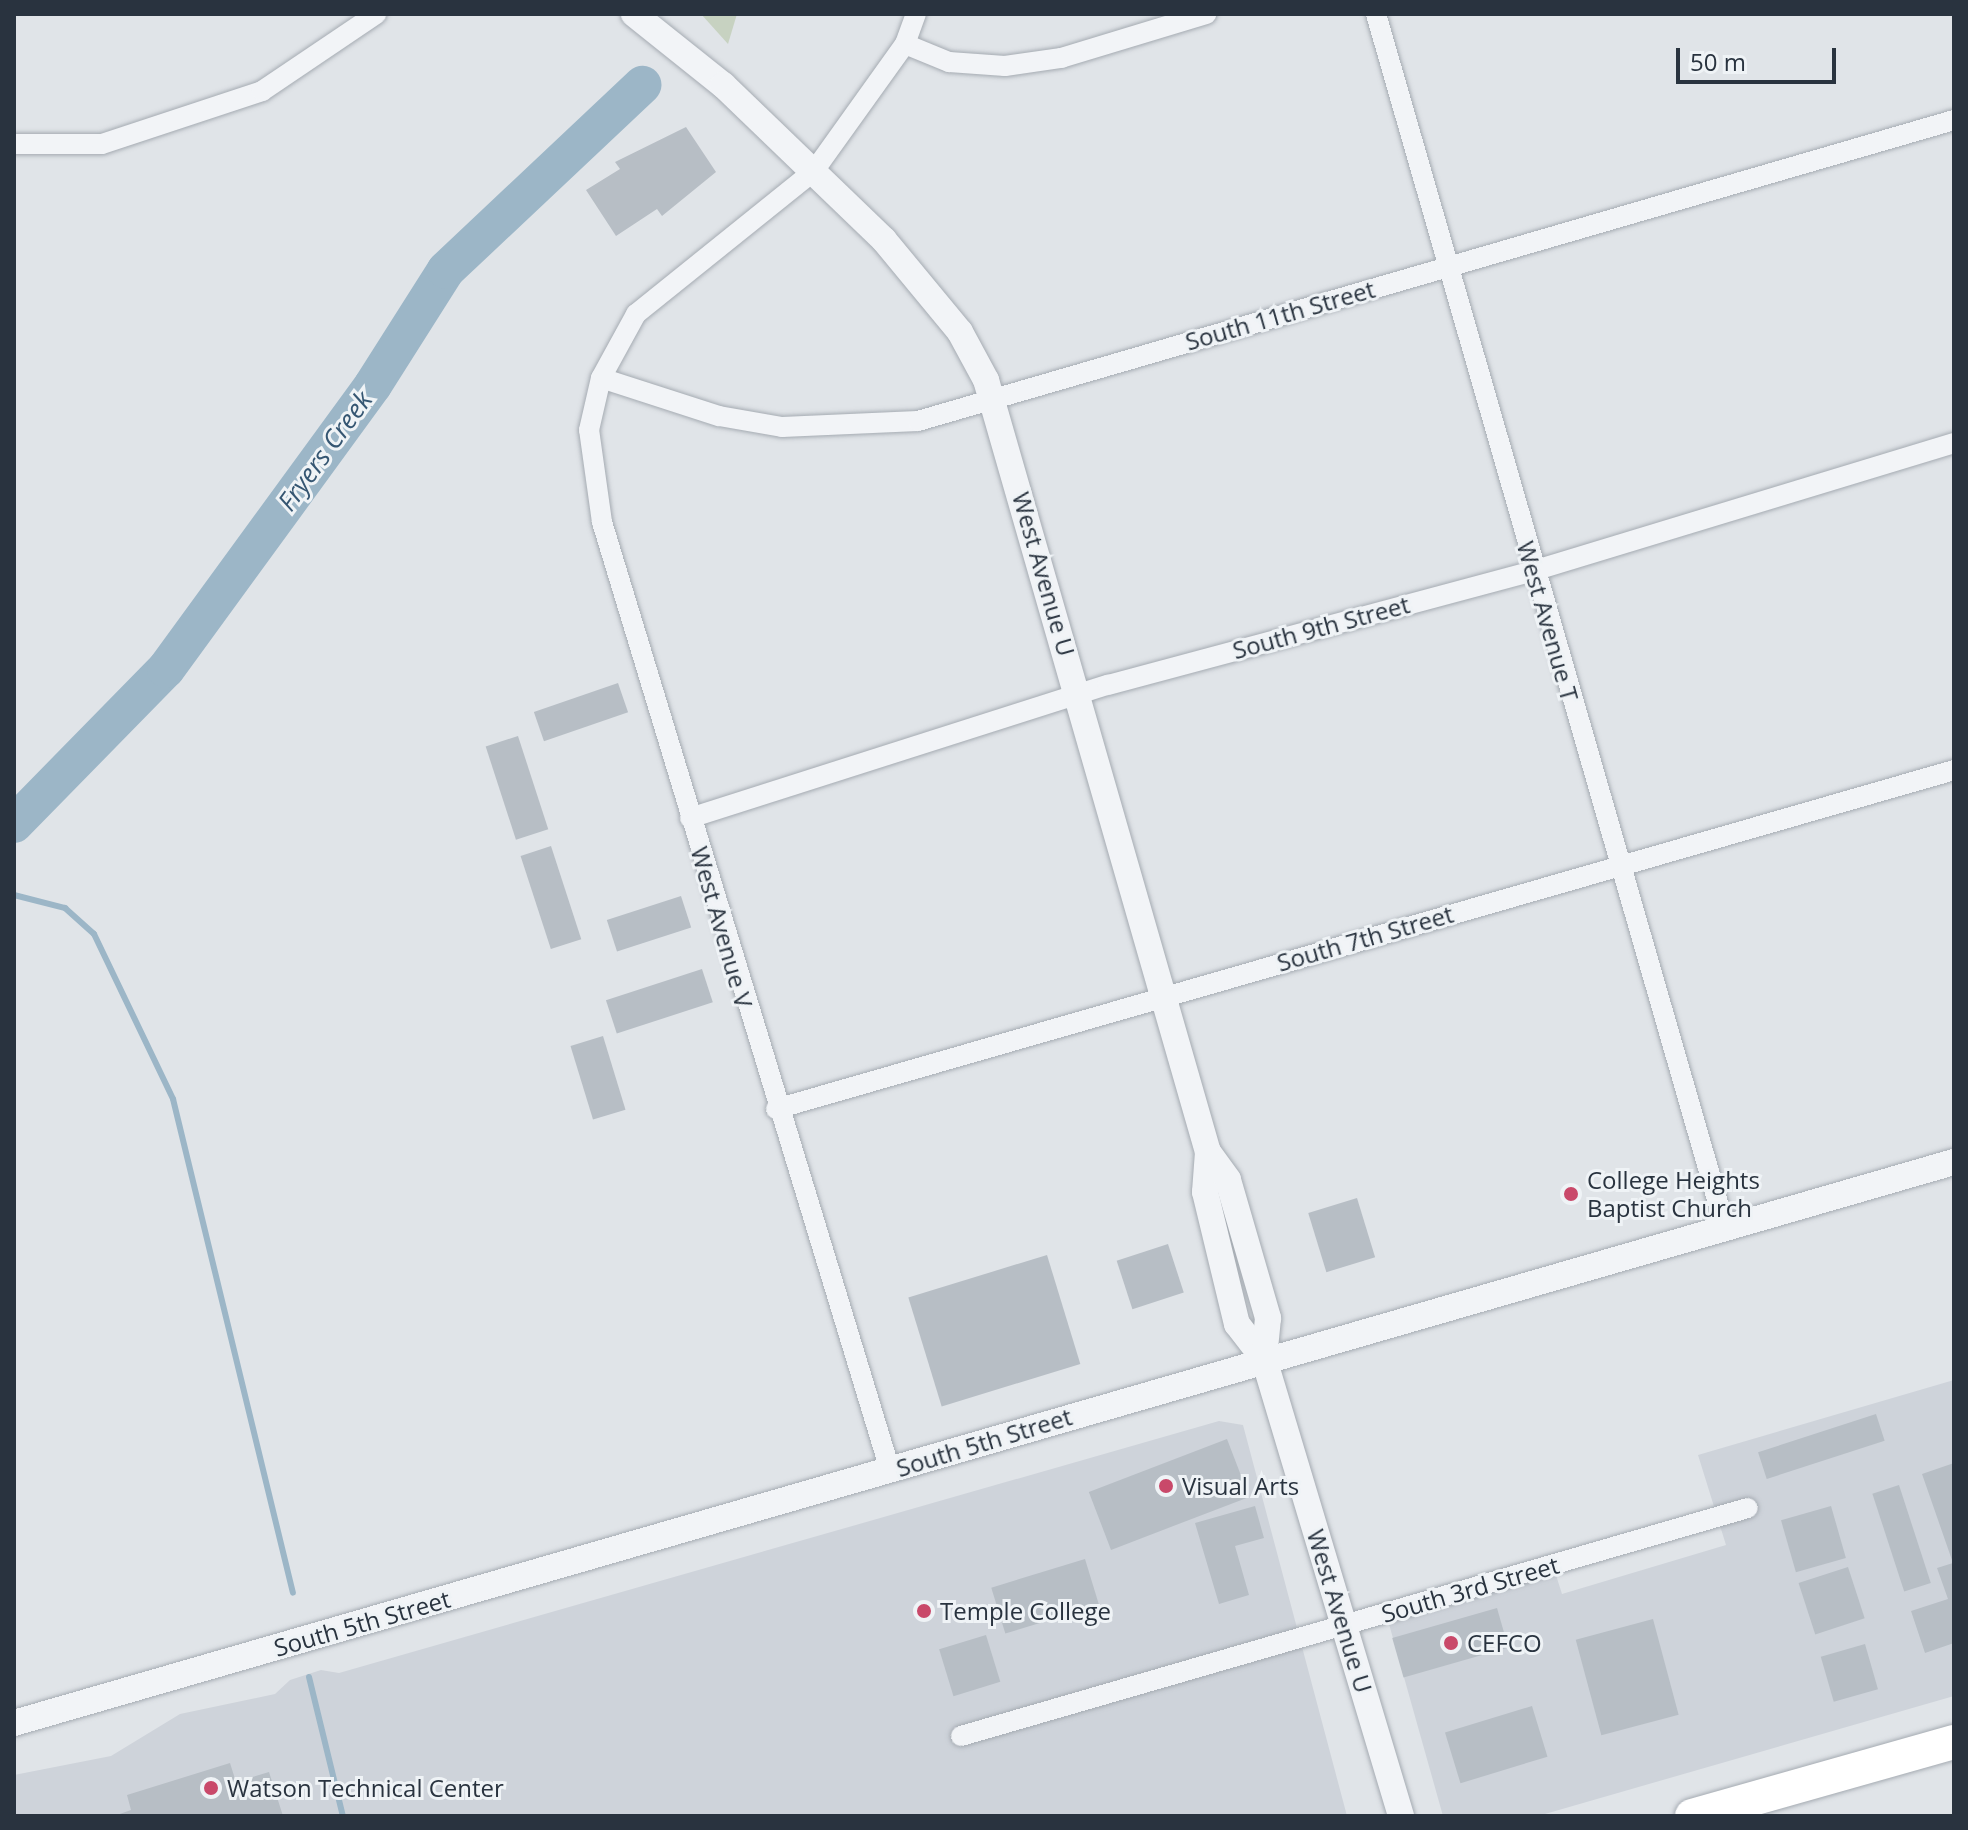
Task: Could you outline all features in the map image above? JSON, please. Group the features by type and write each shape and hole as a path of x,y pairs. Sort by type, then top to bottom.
{"main road":[{"path":"1692,1816 1954,1742"}],"street":[{"path":"14,144 102,144 262,91 376,14"},
{"name":"West Avenue U","path":"634,14 723,85 814,171 927,287 960,332 992,399 1208,1152 1205,1192 1237,1324 1264,1359 1401,1816"},
{"name":"West Avenue U","path":"663,14 723,85"},
{"path":"601,378 636,314 814,171 905,44 916,14"},
{"path":"905,44 949,62 1005,66 1061,58 1206,14"},
{"name":"West Avenue T","path":"1376,14 1533,571 1621,863 1725,1227"},
{"name":"South 11th Street","path":"601,378 719,416 830,430 918,421 1954,120"},
{"name":"West Avenue V","path":"601,378 589,464 776,1109 890,1470"},
{"name":"South 9th Street","path":"690,818 1078,694 1533,571 1954,443"},
{"name":"South 7th Street","path":"776,1109 1621,863 1954,770"},
{"name":"South 5th Street","path":"14,1723 1264,1359 1954,1162"},
{"name":"South 3rd Street","path":"961,1736 1748,1508"}],"shaded area":[{"path":"1954,1380 1954,1696 1538,1816 1443,1816 1389,1624 1555,1572 1562,1594 1726,1545 1698,1455"},
{"name":"Temple College","path":"1219,1421 1243,1425 1347,1816 14,1816 14,1775 111,1756 180,1714 275,1694 290,1680 321,1670 339,1673"}],"green space":[{"path":"701,14 737,14 728,44"}],"building":[{"path":"686,127 716,172 662,216 657,209 616,236 586,190 620,169 615,162"},
{"path":"618,683 628,712 544,741 534,712"},
{"path":"518,736 548,829 516,840 486,747"},
{"path":"551,846 581,939 551,949 521,856"},
{"path":"681,896 691,927 617,951 607,920"},
{"path":"702,969 713,1002 617,1033 606,1000"},
{"path":"603,1036 626,1110 593,1120 570,1046"},
{"path":"1357,1198 1375,1257 1326,1272 1308,1213"},
{"path":"1168,1244 1184,1293 1132,1309 1117,1261"},
{"path":"1047,1255 1080,1364 942,1406 908,1297"},
{"path":"1876,1414 1885,1441 1767,1479 1758,1452"},
{"name":"Visual Arts","path":"1227,1439 1249,1497 1111,1550 1089,1492"},
{"path":"1954,1463 1954,1643 1925,1653 1911,1611 1948,1599 1937,1568 1953,1563 1922,1474"},
{"path":"1899,1485 1931,1583 1904,1592 1872,1494"},
{"path":"1255,1506 1264,1538 1235,1546 1249,1595 1219,1604 1195,1523"},
{"path":"1831,1506 1846,1558 1796,1572 1781,1520"},
{"path":"1085,1559 1099,1605 1005,1634 991,1588"},
{"path":"1848,1567 1865,1618 1815,1634 1799,1583"},
{"name":"CEFCO","path":"1497,1608 1508,1647 1404,1677 1392,1638"},
{"path":"1653,1619 1679,1715 1601,1735 1576,1640"},
{"path":"986,1635 1000,1682 953,1696 939,1649"},
{"path":"1865,1644 1878,1689 1834,1702 1821,1657"},
{"name":"CEFCO","path":"1532,1706 1547,1757 1460,1783 1445,1733"},
{"name":"Watson Technical Center","path":"230,1763 236,1782 269,1772 283,1816 114,1816 131,1810 127,1795"}],"waterway":[{"name":"Fryers Creek","path":"14,824 166,669 373,385 446,270 642,85"},
{"path":"14,895 65,908 94,934 173,1099 293,1593"},
{"path":"309,1677 343,1816"}],"place":[{"name":"College Heights Baptist Church","path":"1571,1194"},
{"name":"Visual Arts","path":"1166,1486"},
{"name":"Temple College","path":"924,1611"},
{"name":"CEFCO","path":"1451,1643"},
{"name":"Watson Technical Center","path":"211,1788"}]}
